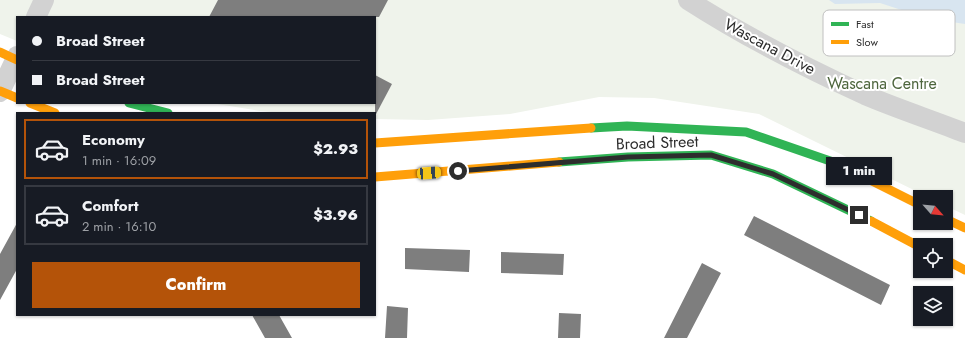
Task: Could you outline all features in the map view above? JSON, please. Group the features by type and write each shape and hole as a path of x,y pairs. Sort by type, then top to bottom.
{"main road":[{"path":"0,91 16,98"},
{"path":"32,104 52,112"},
{"path":"133,104 164,112"},
{"name":"Broad Street","path":"376,143 436,140 535,131 627,126 746,132 833,161 913,201"},
{"name":"Broad Street","path":"376,177 628,157 711,155 773,174 848,209 913,243"},
{"path":"953,222 965,228"},
{"path":"953,264 965,270"}],"street":[{"path":"36,16 44,0"},
{"name":"Wascana Drive","path":"688,0 711,15 776,52 866,95 965,133"},
{"path":"0,91 12,57"}],"green space":[{"name":"Wascana Centre","path":"0,0 965,0 965,215 953,209 953,190 914,190 759,114 654,98 599,97 510,114 428,120 376,119 376,112 272,112 217,104 376,104 376,16 16,16 16,41 0,34"}],"shaded area":[{"path":"829,0 965,0 965,24 955,22 955,10 901,10 880,3 835,4"}],"building":[{"path":"218,0 388,0 379,17 210,16"},
{"path":"376,76 392,84 376,114"},
{"path":"754,216 890,285 881,305 744,235"},
{"path":"16,225 16,271 0,300 0,254"},
{"path":"405,248 470,250 469,272 405,269"},
{"path":"501,252 564,254 563,275 501,273"},
{"path":"702,263 721,273 687,338 664,338"},
{"path":"387,306 408,308 407,338 385,338"},
{"path":"559,313 581,314 580,338 558,338"},
{"path":"253,316 280,316 292,338 265,338"}],"traffic: fast":[{"path":"133,104 164,112"},
{"path":"591,128 627,126 746,132 836,163"},
{"path":"559,162 628,157 711,155 773,174 871,221"}],"traffic: slow":[{"path":"0,52 16,60"},
{"path":"0,91 16,98"},
{"path":"32,104 52,112"},
{"path":"376,143 591,128"},
{"path":"376,177 559,162"},
{"path":"836,163 913,202"},
{"path":"871,221 913,243"},
{"path":"953,222 965,228"},
{"path":"953,264 965,270"}],"route":[{"path":"458,171 628,157 711,155 773,174 859,215"}]}
